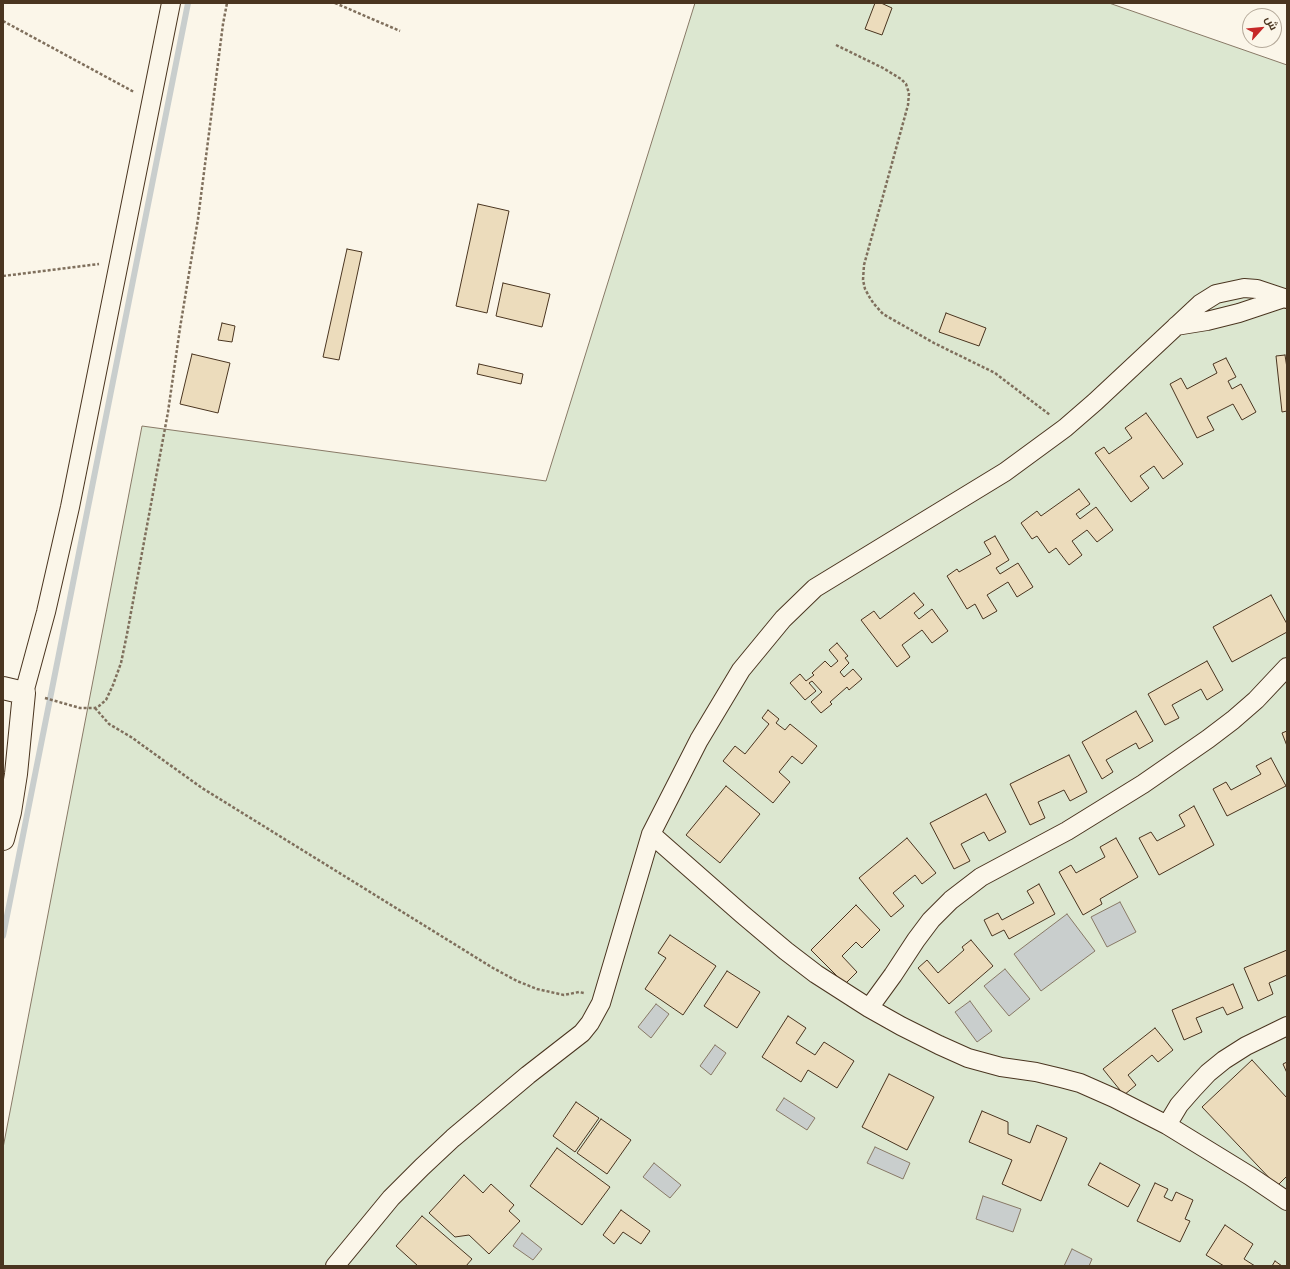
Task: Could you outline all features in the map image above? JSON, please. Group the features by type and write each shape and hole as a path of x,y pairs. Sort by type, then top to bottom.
{"street":[{"path":"3,839 10,812 16,774 24,693 46,612 70,507 171,3"},
{"path":"335,1266 391,1198 422,1167 453,1138 528,1075 582,1033 590,1023 602,998 651,834 699,740 737,676 782,619 815,588 1005,472 1065,428 1200,304 1216,294 1244,288 1257,289 1286,299"},
{"path":"1176,326 1207,321 1286,299"},
{"path":"869,1008 931,920 951,900 981,877 1067,831 1143,784 1208,739 1256,700 1287,667"},
{"path":"3,688 24,693"},
{"path":"651,834 786,951 816,974 869,1008 907,1029 968,1058 1001,1067 1036,1072 1080,1084 1114,1098 1168,1125 1287,1201"},
{"path":"1168,1125 1179,1105 1208,1073 1224,1060 1246,1046 1287,1026"}],"path":[{"path":"63,702 80,708 95,708 104,703 113,685 121,663 128,634 168,412 198,220 222,24 227,3"},
{"path":"336,3 400,31"},
{"path":"3,21 151,101"},
{"path":"836,45 901,79 906,84 909,93 908,105 864,265 863,280 865,289 870,298 883,314 891,319 934,343 995,372 1065,428"},
{"path":"3,276 119,261"},
{"path":"95,708 109,724 131,737 208,792 493,968 517,981 537,989 564,995 579,992 602,998"}],"green space":[{"path":"695,3 1109,3 1287,65 1287,1266 3,1266 3,1148 142,426 546,481"}],"shaded area":[{"path":"1120,902 1136,932 1107,947 1091,917"},
{"path":"1067,914 1095,951 1041,991 1014,954"},
{"path":"1005,969 1030,999 1009,1016 984,986"},
{"path":"970,1001 992,1031 977,1042 955,1012"},
{"path":"656,1004 669,1014 651,1038 638,1027"},
{"path":"715,1045 726,1053 711,1075 700,1066"},
{"path":"784,1098 815,1118 807,1130 776,1110"},
{"path":"875,1147 910,1163 903,1179 867,1163"},
{"path":"654,1163 681,1185 670,1198 643,1177"},
{"path":"983,1196 1021,1209 1013,1232 976,1219"},
{"path":"522,1233 542,1249 533,1260 513,1246"},
{"path":"1072,1249 1092,1259 1089,1266 1064,1266"}],"building":[{"path":"875,3 881,3 892,8 882,35 865,29"},
{"path":"478,204 509,211 487,313 456,306"},
{"path":"347,249 362,252 339,360 323,357"},
{"path":"503,283 550,294 542,327 496,316"},
{"path":"946,313 986,328 979,346 939,332"},
{"path":"222,323 235,326 232,342 218,340"},
{"path":"192,354 230,363 218,413 180,404"},
{"path":"1285,355 1287,368 1287,411 1282,412 1276,356"},
{"path":"1226,358 1236,377 1228,381 1232,389 1241,384 1256,412 1242,420 1233,404 1207,417 1214,430 1197,438 1170,384 1181,378 1187,389 1217,373 1213,364"},
{"path":"479,364 523,374 521,384 477,374"},
{"path":"1146,413 1183,464 1163,479 1154,466 1140,476 1149,488 1131,502 1095,453 1104,447 1109,454 1132,438 1125,428"},
{"path":"1079,489 1090,504 1076,514 1080,519 1096,507 1113,530 1097,542 1087,530 1072,541 1082,555 1069,565 1056,548 1049,553 1037,536 1032,539 1021,523 1037,511 1041,516"},
{"path":"995,536 1009,560 996,568 1000,574 1018,563 1033,587 1017,597 1008,582 987,595 997,611 983,619 975,604 967,609 947,576 957,569 959,572 991,554 984,542"},
{"path":"914,593 924,605 914,613 919,619 932,609 948,631 932,643 922,630 902,645 910,657 897,667 861,620 874,611 880,619"},
{"path":"1271,595 1287,624 1287,632 1232,662 1213,627"},
{"path":"837,643 848,656 845,658 849,663 840,672 844,677 853,669 862,679 849,690 847,687 830,702 832,704 821,713 811,702 822,692 812,681 809,683 816,691 805,700 790,683 800,674 806,681 814,675 812,673 825,661 831,667 838,661 829,650"},
{"path":"1207,661 1223,690 1207,700 1201,689 1172,705 1179,718 1165,725 1148,694"},
{"path":"768,710 779,719 776,723 785,730 790,724 817,746 802,764 792,756 779,772 790,782 773,803 723,761 735,746 745,754 769,724 762,718"},
{"path":"1136,711 1153,741 1139,749 1136,743 1106,760 1113,772 1102,779 1082,742"},
{"path":"1287,731 1287,746 1282,733"},
{"path":"1069,755 1087,792 1070,801 1064,790 1038,802 1045,818 1030,825 1010,784"},
{"path":"1271,758 1286,786 1227,816 1213,789 1226,782 1231,790 1261,774 1256,766"},
{"path":"726,786 760,814 720,863 686,835"},
{"path":"986,794 1006,832 989,841 984,832 961,844 970,861 954,869 930,823"},
{"path":"1194,806 1214,845 1159,875 1139,838 1151,832 1157,841 1185,826 1179,815"},
{"path":"907,838 936,873 922,884 915,875 893,893 904,906 891,917 859,878"},
{"path":"1116,838 1138,877 1100,899 1102,904 1083,915 1059,872 1071,865 1076,873 1105,857 1100,847"},
{"path":"1039,884 1055,914 1009,939 1004,930 992,936 984,920 998,913 1002,920 1034,903 1027,891"},
{"path":"856,905 880,930 862,948 856,942 842,956 857,972 845,984 811,950"},
{"path":"670,935 716,966 683,1015 645,989 666,958 658,953"},
{"path":"971,940 993,966 949,1004 918,968 927,960 938,973 964,950 962,947"},
{"path":"1287,950 1287,975 1269,983 1273,994 1258,1001 1244,968"},
{"path":"727,971 760,992 737,1028 704,1006"},
{"path":"1233,984 1243,1008 1227,1015 1223,1007 1196,1018 1202,1032 1184,1040 1172,1010"},
{"path":"788,1016 806,1028 796,1043 815,1055 824,1042 854,1061 837,1088 808,1070 801,1082 762,1057"},
{"path":"1155,1028 1173,1050 1158,1062 1152,1055 1128,1075 1136,1085 1124,1095 1103,1069"},
{"path":"1252,1060 1287,1098 1287,1176 1277,1186 1202,1107"},
{"path":"1287,1062 1287,1073 1283,1064"},
{"path":"889,1074 934,1097 907,1150 862,1127"},
{"path":"576,1102 599,1118 575,1152 553,1136"},
{"path":"982,1111 1008,1122 1008,1134 1030,1143 1037,1125 1067,1138 1041,1201 1002,1184 1012,1160 969,1142"},
{"path":"601,1119 631,1140 607,1174 577,1153"},
{"path":"557,1148 610,1187 582,1225 530,1186"},
{"path":"1100,1163 1140,1185 1128,1207 1088,1185"},
{"path":"464,1175 483,1193 491,1184 514,1205 509,1211 520,1221 489,1254 469,1235 455,1237 429,1213"},
{"path":"1155,1183 1168,1189 1164,1197 1172,1201 1176,1192 1193,1200 1185,1219 1190,1221 1180,1242 1137,1221"},
{"path":"621,1210 650,1231 641,1244 623,1232 614,1244 603,1235"},
{"path":"422,1216 472,1259 466,1266 418,1266 396,1246"},
{"path":"1225,1225 1253,1244 1244,1259 1255,1266 1224,1266 1206,1255"},
{"path":"1275,1261 1282,1266 1272,1266"}],"waterway":[{"path":"3,936 188,3"}]}
